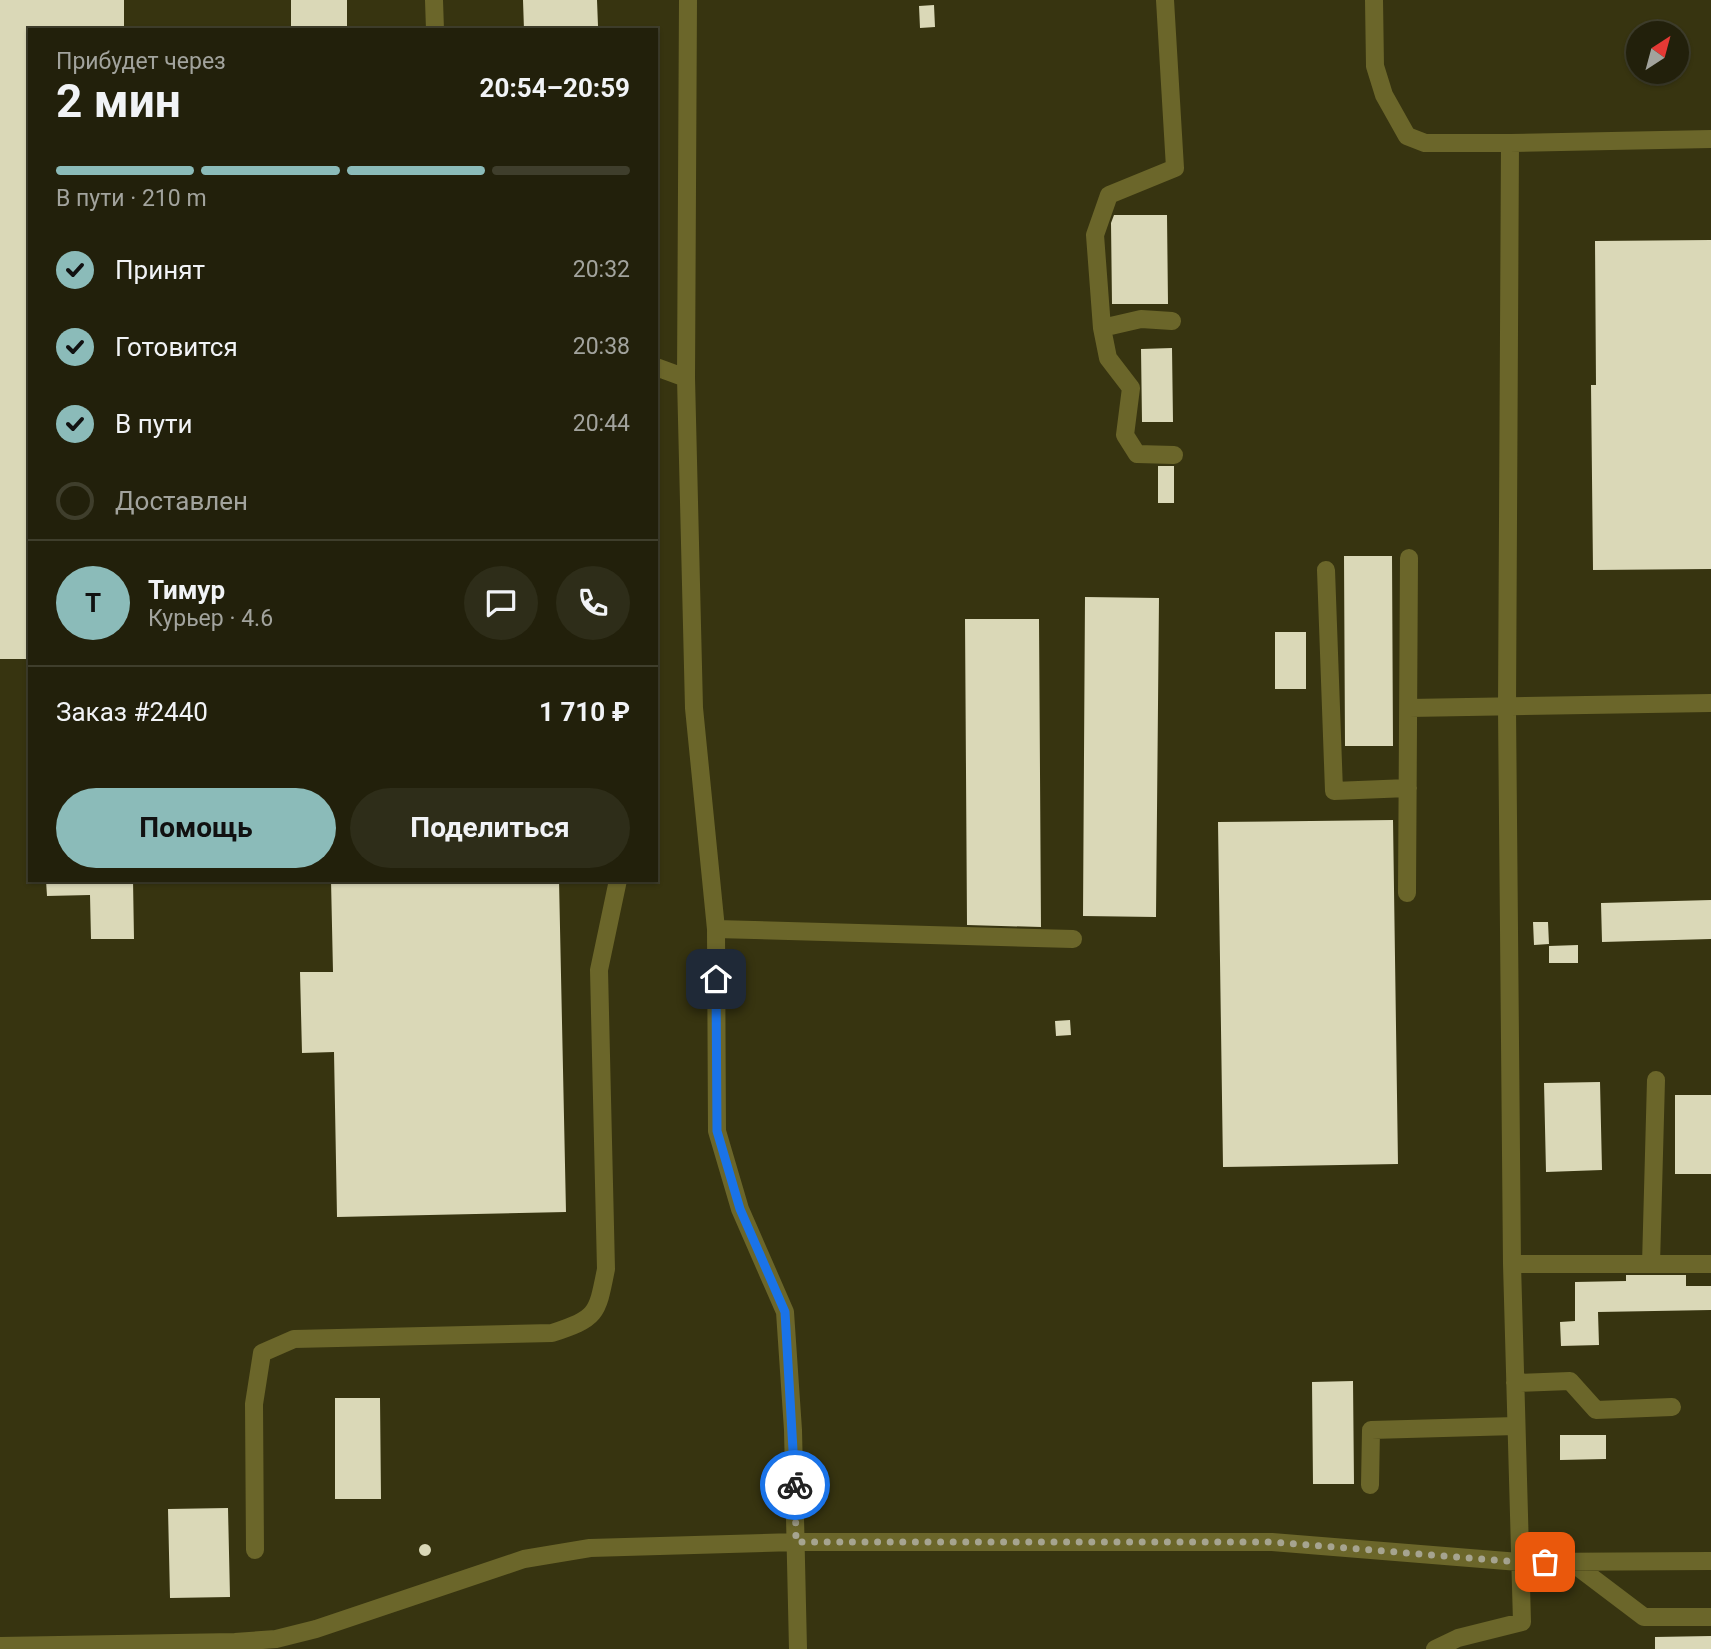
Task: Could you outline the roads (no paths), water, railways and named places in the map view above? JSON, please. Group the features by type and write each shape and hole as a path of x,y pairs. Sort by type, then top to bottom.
{"street":[{"path":"434,0 435,28"},
{"path":"688,0 686,378 694,708 716,929 717,1131 740,1209 785,1312 796,1542 798,1649"},
{"path":"1166,0 1175,167 1109,195 1095,234 1102,328 1108,358 1131,388 1125,435 1137,454 1174,455"},
{"path":"1374,0 1375,66 1384,95 1407,136 1425,143 1711,139"},
{"path":"1435,1649 1458,1638 1522,1622 1513,1264 1507,708 1510,142"},
{"path":"1102,328 1141,318 1172,321"},
{"path":"658,368 686,378"},
{"path":"1407,893 1409,558"},
{"path":"1326,570 1334,791 1408,788"},
{"path":"1409,708 1711,703"},
{"path":"255,1550 254,1404 262,1353 294,1339 552,1333 593,1316 599,1306 606,1269 599,970 618,882"},
{"path":"716,929 1073,939"},
{"path":"1651,1264 1656,1080"},
{"path":"1513,1264 1711,1264"},
{"path":"1515,1383 1570,1381 1596,1410 1672,1407"},
{"path":"1370,1485 1370,1430 1516,1426"},
{"path":"0,1646 276,1639 316,1629 524,1559 590,1548 796,1542 1272,1542 1519,1562 1711,1561"},
{"path":"1570,1562 1644,1618 1711,1617"}]}
